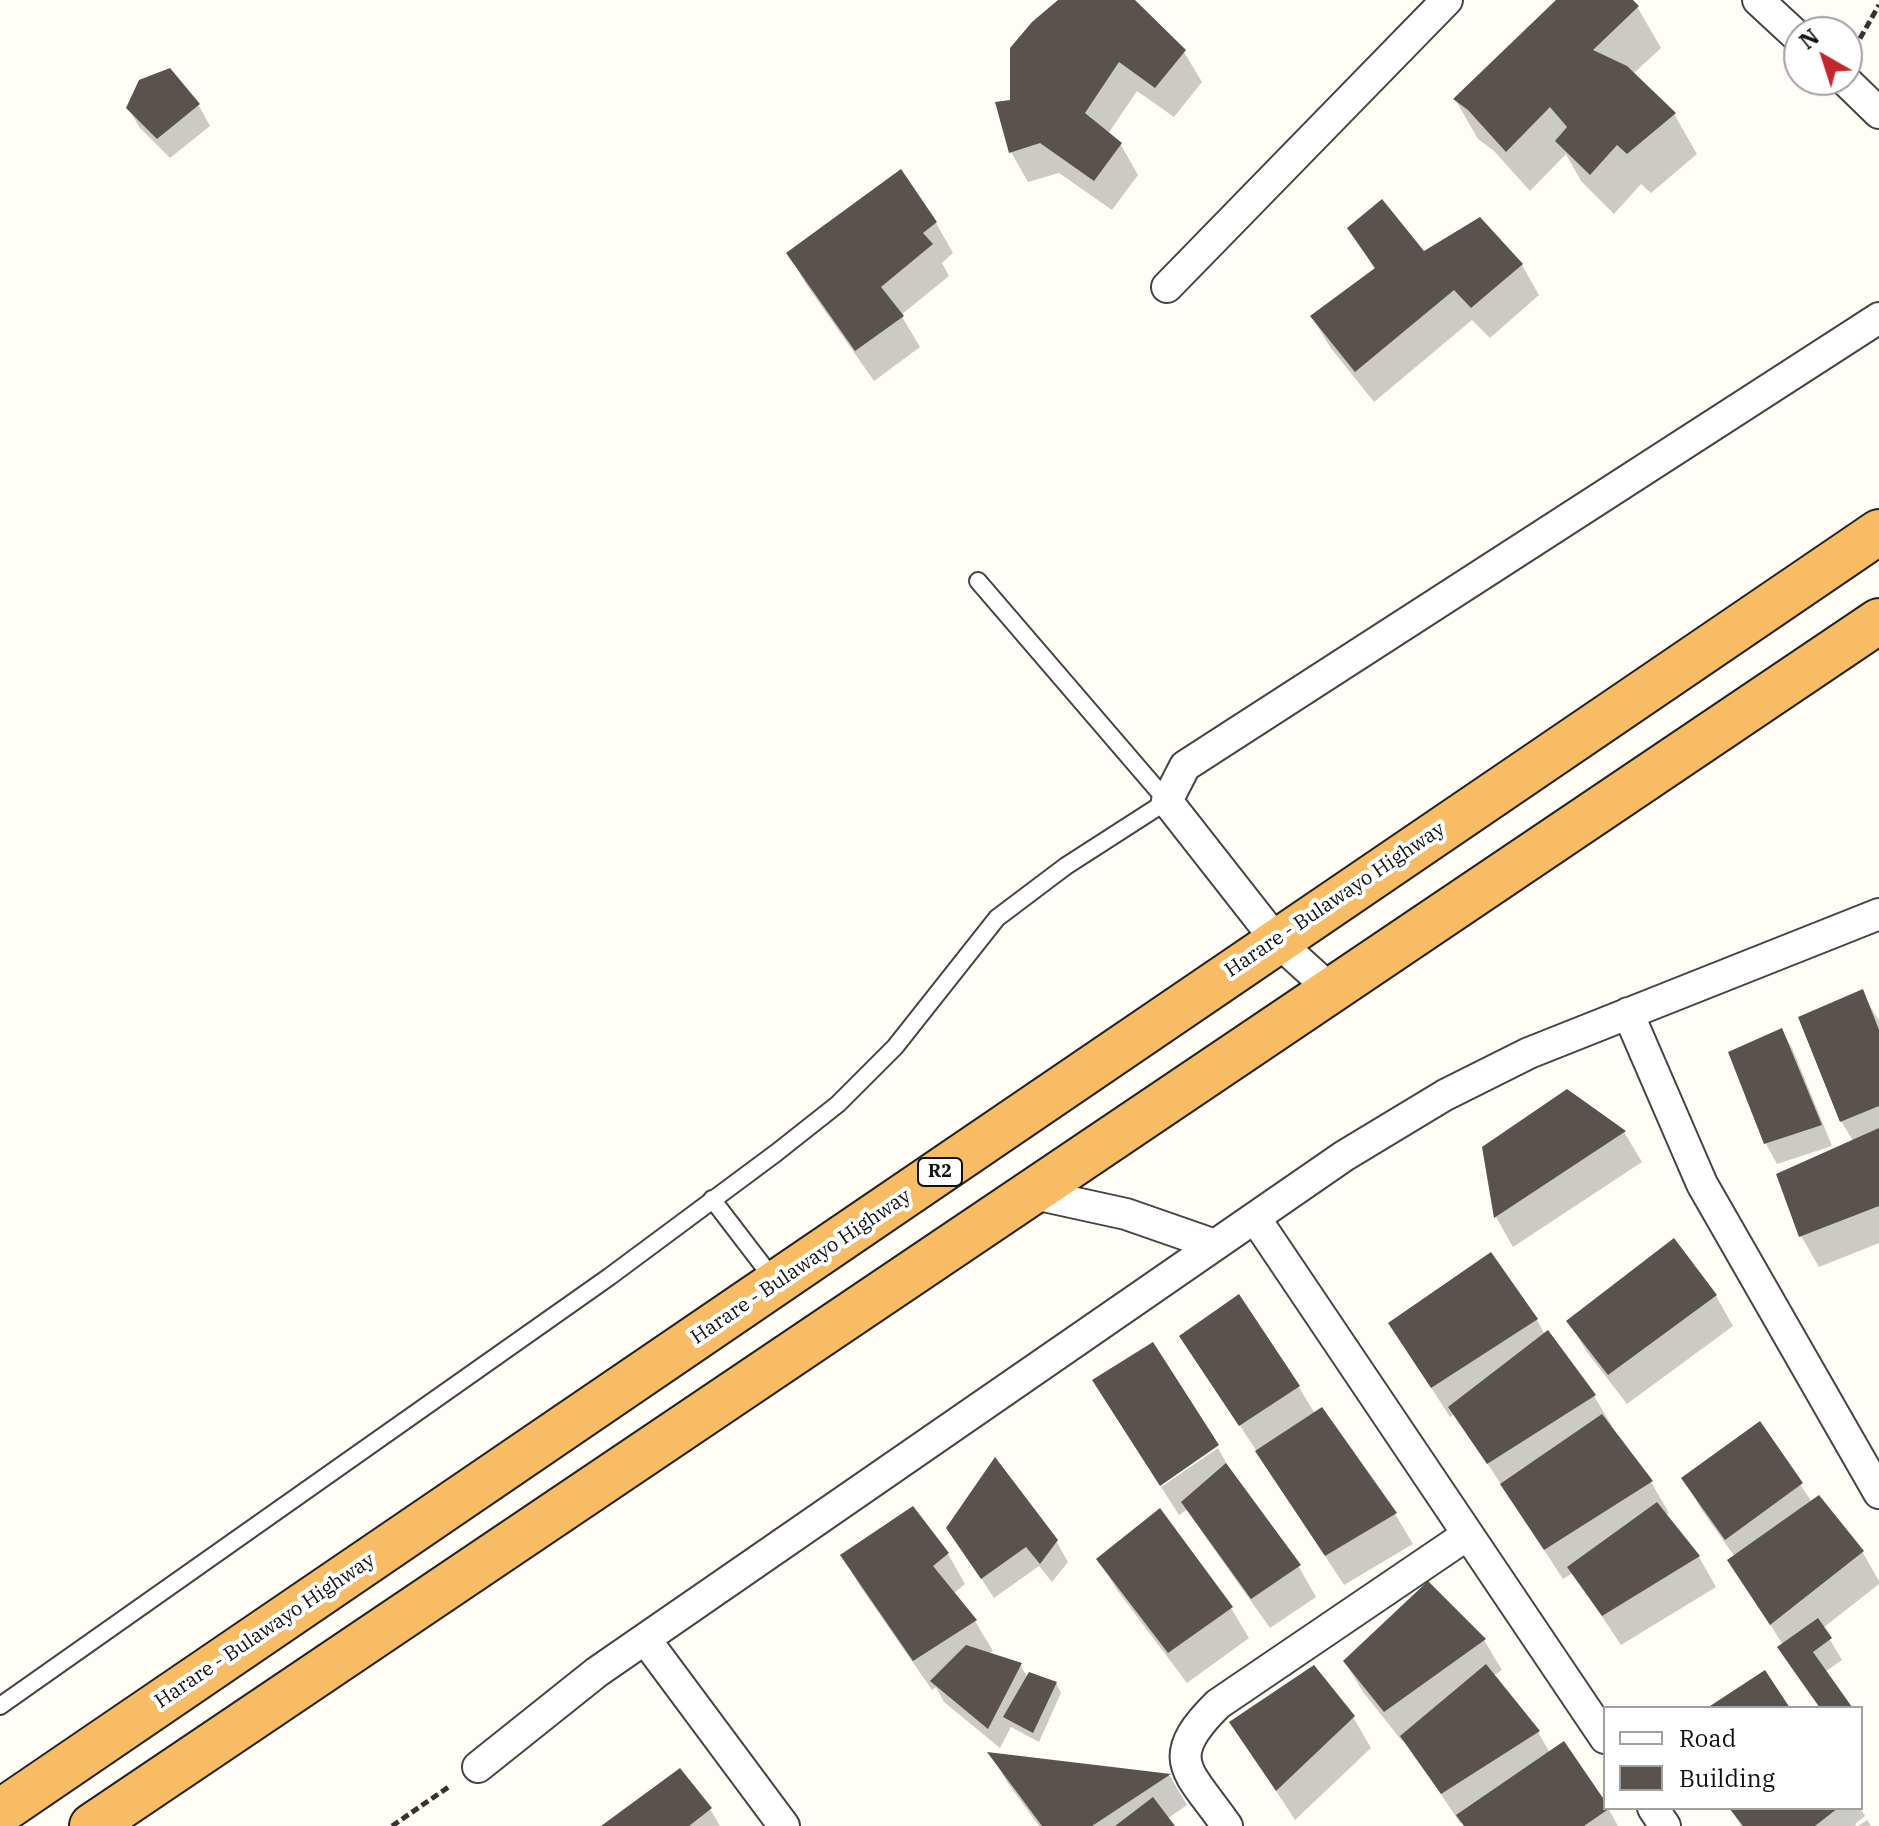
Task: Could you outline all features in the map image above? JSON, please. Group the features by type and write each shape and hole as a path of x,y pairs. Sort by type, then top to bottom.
{"highway":[{"name":"Harare - Bulawayo Highway","path":"0,1812 1879,532"},
{"path":"92,1826 1879,621"}],"street":[{"path":"1167,287 1447,0"},
{"path":"1758,0 1783,23"},
{"path":"1861,96 1879,113"},
{"path":"1331,990 1276,940 1167,801 1185,766 1879,318"},
{"path":"478,1767 597,1672 1344,1156 1445,1095 1529,1053 1879,914"},
{"path":"1628,1013 1702,1184 1879,1493"},
{"path":"1030,1193 1126,1214 1215,1245"},
{"path":"1255,1218 1603,1735"},
{"path":"1227,1826 1185,1765 1185,1748 1195,1729 1218,1704 1467,1535"},
{"path":"645,1639 784,1826"}],"lane":[{"path":"0,1706 596,1286 838,1104 895,1047 997,918 1066,866 1167,801 978,581"},
{"path":"712,1199 777,1284"}],"path":[{"path":"1863,33 1879,5"},
{"path":"392,1826 478,1767"}],"building":[{"path":"1058,0 1135,0 1186,50 1155,88 1119,62 1085,113 1122,143 1094,181 1040,143 1009,153 995,102 1010,100 1010,48 1032,22"},
{"path":"1556,0 1633,0 1639,6 1593,50 1627,66 1676,113 1627,154 1617,145 1590,175 1555,141 1567,127 1550,107 1506,152 1468,110 1453,99"},
{"path":"170,68 200,104 157,139 126,108 139,80"},
{"path":"901,169 937,222 923,233 933,244 881,287 904,316 855,351 786,253"},
{"path":"1382,199 1424,251 1480,217 1523,264 1471,308 1454,290 1355,372 1310,316 1375,268 1347,228"},
{"path":"1863,989 1879,1030 1879,1106 1840,1122 1798,1017"},
{"path":"1782,1028 1822,1125 1764,1144 1728,1052"},
{"path":"1567,1089 1626,1131 1494,1218 1482,1147"},
{"path":"1879,1128 1879,1206 1799,1237 1776,1174"},
{"path":"1674,1238 1717,1295 1608,1375 1566,1321"},
{"path":"1491,1252 1538,1319 1431,1388 1388,1323"},
{"path":"1239,1294 1300,1386 1239,1426 1179,1336"},
{"path":"1548,1330 1596,1395 1487,1464 1448,1407"},
{"path":"1153,1342 1219,1445 1160,1486 1092,1380"},
{"path":"1322,1407 1397,1513 1325,1556 1255,1451"},
{"path":"1602,1414 1653,1481 1544,1550 1500,1484"},
{"path":"1760,1421 1803,1483 1725,1540 1681,1478"},
{"path":"995,1457 1058,1540 1040,1564 1026,1547 981,1579 946,1528"},
{"path":"1226,1463 1301,1565 1251,1599 1181,1502"},
{"path":"1819,1495 1864,1551 1770,1625 1727,1560"},
{"path":"1657,1502 1700,1556 1602,1616 1567,1567"},
{"path":"913,1506 949,1553 933,1566 977,1620 913,1661 840,1555"},
{"path":"1160,1508 1233,1607 1168,1653 1096,1559"},
{"path":"1428,1581 1486,1639 1384,1712 1343,1661"},
{"path":"1818,1618 1832,1638 1813,1652 1851,1706 1819,1706 1777,1647"},
{"path":"966,1645 1022,1663 988,1729 930,1681"},
{"path":"1486,1664 1540,1731 1441,1794 1400,1736"},
{"path":"1314,1665 1355,1716 1276,1791 1229,1722"},
{"path":"1765,1670 1789,1706 1710,1706"},
{"path":"1029,1672 1057,1682 1033,1733 1003,1717"},
{"path":"1564,1741 1603,1798 1603,1810 1607,1810 1584,1826 1464,1826 1456,1815"},
{"path":"987,1752 1171,1774 1092,1826 1042,1826"},
{"path":"680,1768 712,1808 689,1826 601,1826"},
{"path":"1153,1797 1175,1826 1115,1826"},
{"path":"1731,1810 1835,1810 1815,1826 1743,1826"}]}
